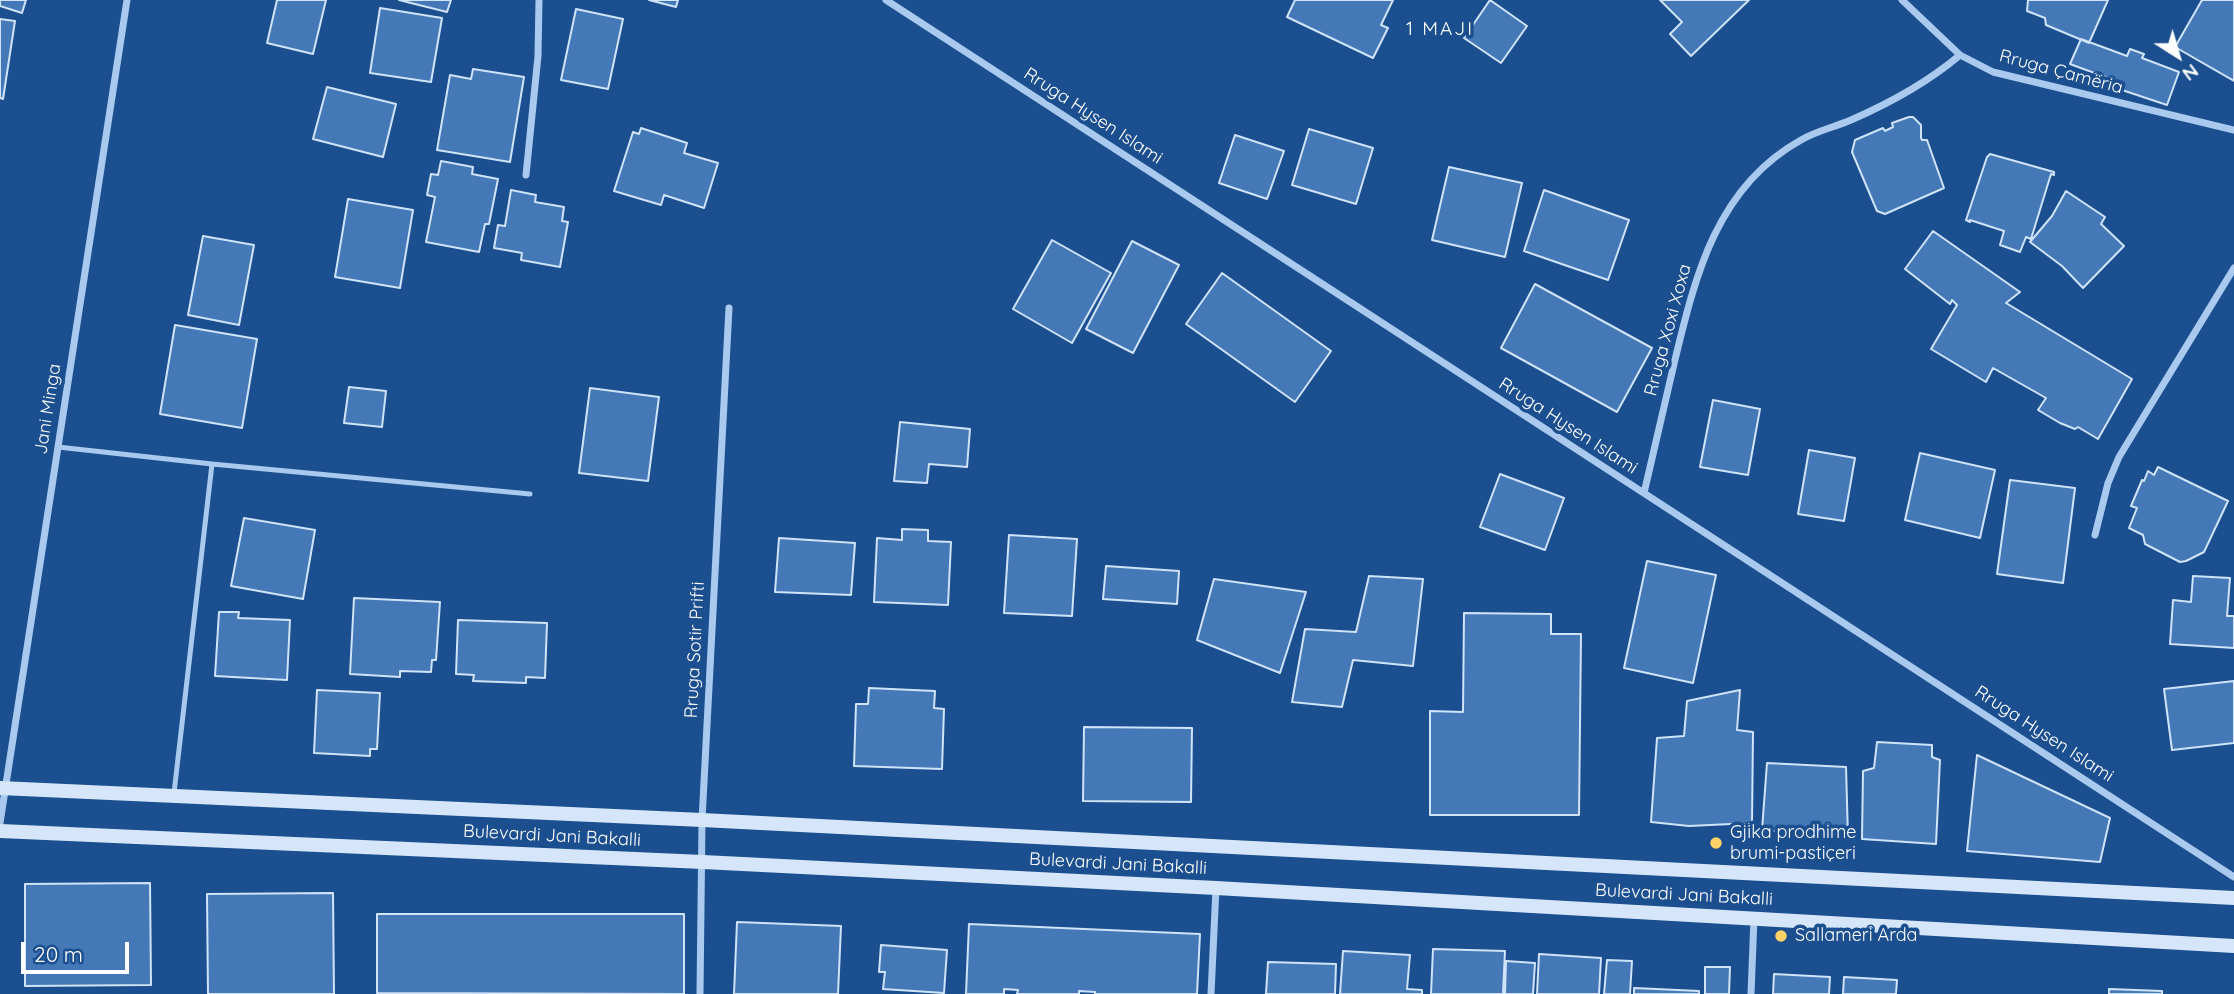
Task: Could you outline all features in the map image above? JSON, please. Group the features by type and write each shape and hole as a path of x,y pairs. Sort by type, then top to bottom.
{"main road":[{"name":"Bulevardi Jani Bakalli","path":"3,789 702,820 2234,898"},
{"name":"Bulevardi Jani Bakalli","path":"0,831 1216,888 2234,946"}],"street":[{"name":"Jani Minga","path":"0,823 3,789 127,0"},
{"path":"526,175 538,56 540,0"},
{"name":"Rruga Hysen Islami","path":"886,0 2234,877"},
{"name":"Rruga Çamëria","path":"1902,0 1960,55 1993,72 2234,130"},
{"name":"Rruga Xoxi Xoxa","path":"1644,494 1690,297 1708,246 1731,204 1758,171 1801,140 1900,97 1940,72 1960,55"},
{"path":"2095,535 2108,483 2119,457 2234,268"},
{"name":"Rruga Sotir Prifti","path":"700,994 702,820 729,308"},
{"path":"1211,994 1216,888"},
{"path":"1751,994 1754,919"}],"lane":[{"path":"58,447 530,494"},
{"path":"173,796 212,464"}],"building":[{"path":"0,0 26,0 22,13 0,6"},
{"path":"277,0 326,0 313,54 267,43"},
{"path":"399,0 451,0 447,12"},
{"path":"649,0 678,0 676,7"},
{"path":"1295,0 1393,0 1381,25 1388,28 1373,58 1287,17"},
{"path":"1490,0 1527,26 1501,63 1464,38"},
{"path":"1660,0 1749,0 1691,56 1670,34 1682,22"},
{"path":"2028,0 2108,0 2089,43 2046,25 2045,18 2027,11"},
{"path":"2202,0 2234,0 2234,81 2175,47"},
{"path":"380,8 442,18 431,82 370,73"},
{"path":"576,9 623,19 608,89 561,80"},
{"path":"0,19 15,21 3,99 0,98"},
{"path":"2081,39 2127,56 2130,49 2144,54 2142,58 2179,72 2167,105 2122,90 2124,84 2070,64"},
{"path":"473,69 524,77 510,162 437,150 450,75 471,79"},
{"path":"327,87 396,104 383,157 313,139"},
{"path":"1913,117 1921,125 1921,138 1927,140 1944,188 1885,214 1877,211 1852,152 1855,140 1883,128 1885,131 1893,127 1892,123"},
{"path":"641,128 687,143 684,153 718,163 704,208 664,195 661,205 614,191 633,132 639,134"},
{"path":"1309,129 1373,148 1356,204 1292,185"},
{"path":"1235,135 1284,151 1267,199 1219,183"},
{"path":"1990,154 2054,172 2054,175 2051,174 2031,239 2026,237 2020,252 2000,245 2004,231 1966,220"},
{"path":"441,161 473,167 472,174 498,179 489,224 485,224 479,252 426,242 435,197 427,195 431,174 438,175"},
{"path":"1449,167 1522,183 1505,257 1432,240"},
{"path":"511,190 536,195 535,202 564,207 562,221 568,222 560,267 521,260 522,253 494,248 498,225 505,226"},
{"path":"1544,190 1629,220 1608,280 1524,251"},
{"path":"2066,191 2105,217 2101,224 2124,246 2083,288 2062,266 2030,242 2052,216"},
{"path":"348,199 413,210 400,288 335,277"},
{"path":"1933,231 2020,292 2006,303 2132,379 2098,439 2078,427 2075,429 2060,423 2038,410 2046,398 1993,368 1986,382 1931,349 1957,305 1952,300 1950,304 1905,269"},
{"path":"203,236 254,245 239,325 188,315"},
{"path":"1052,240 1111,273 1072,343 1013,309"},
{"path":"1132,241 1179,265 1133,353 1086,329"},
{"path":"1222,273 1331,351 1295,402 1186,324"},
{"path":"1535,284 1652,348 1617,412 1501,348"},
{"path":"175,325 257,339 242,428 160,414"},
{"path":"349,387 386,391 382,427 344,423"},
{"path":"590,388 659,397 648,481 579,473"},
{"path":"1713,400 1760,409 1748,475 1700,467"},
{"path":"900,422 970,429 967,467 929,464 927,483 894,481"},
{"path":"1809,450 1855,458 1844,521 1798,514"},
{"path":"1920,453 1995,470 1980,538 1905,520"},
{"path":"2158,467 2228,501 2204,552 2186,561 2180,562 2145,544 2143,535 2129,528 2137,508 2131,506 2142,480 2144,481 2148,471 2154,475"},
{"path":"1500,474 1564,498 1545,550 1480,527"},
{"path":"2010,480 2075,488 2063,583 1997,574"},
{"path":"244,518 315,530 303,599 231,586"},
{"path":"902,529 928,530 928,541 951,542 948,605 874,602 877,538 902,540"},
{"path":"1009,535 1077,539 1072,616 1004,613"},
{"path":"779,538 855,543 851,595 775,592"},
{"path":"1647,561 1716,575 1693,683 1624,668"},
{"path":"1106,566 1179,571 1177,604 1103,599"},
{"path":"1369,576 1423,579 1413,666 1353,660 1342,707 1292,702 1305,629 1356,632"},
{"path":"2193,576 2230,578 2227,616 2234,616 2234,648 2170,644 2173,600 2191,602"},
{"path":"1214,579 1306,592 1280,673 1197,640"},
{"path":"354,598 440,602 436,660 432,660 431,672 400,671 400,677 350,674"},
{"path":"219,612 239,612 238,618 290,620 287,680 215,676"},
{"path":"1464,613 1551,614 1551,634 1581,634 1579,815 1430,815 1430,711 1463,712"},
{"path":"458,620 547,623 545,678 526,677 526,683 473,681 474,675 456,674"},
{"path":"2234,681 2234,743 2172,750 2164,689"},
{"path":"869,688 935,691 934,708 944,709 942,769 854,766 856,704 868,704"},
{"path":"317,690 380,693 377,749 370,749 370,756 314,753"},
{"path":"1740,690 1737,730 1753,732 1752,823 1689,826 1651,822 1657,738 1684,736 1687,701"},
{"path":"1084,727 1192,728 1191,802 1083,801"},
{"path":"1877,742 1932,745 1932,757 1940,760 1936,844 1862,839 1863,771 1874,768"},
{"path":"1977,755 2110,818 2100,862 1967,851"},
{"path":"1767,763 1846,767 1848,837 1762,830"},
{"path":"150,883 151,985 25,986 25,884"},
{"path":"333,893 334,994 208,994 207,894"},
{"path":"377,914 684,914 684,994 377,993"},
{"path":"737,922 841,926 838,994 734,994"},
{"path":"969,924 1200,934 1197,994 1095,994 1079,991 1079,994 1017,994 1018,990 1004,989 1004,994 966,994"},
{"path":"881,945 947,950 944,993 883,989 885,972 879,972"},
{"path":"1433,949 1505,951 1503,994 1431,994"},
{"path":"1343,951 1410,955 1407,989 1422,990 1422,994 1340,994"},
{"path":"1539,954 1601,958 1599,994 1537,994"},
{"path":"1607,960 1632,961 1630,994 1604,994"},
{"path":"1506,961 1535,963 1533,994 1505,994"},
{"path":"1268,962 1336,964 1335,994 1266,994"},
{"path":"1705,967 1730,967 1729,994 1705,994"},
{"path":"1774,974 1830,977 1829,994 1773,994"},
{"path":"1844,977 1897,980 1896,994 1843,994"},
{"path":"1634,988 1699,991 1699,994 1634,994"},
{"path":"2109,989 2162,991 2162,994 2109,994"}],"place":[{"name":"Gjika prodhime brumi-pastiçeri","path":"1716,843"},
{"name":"Sallameri Arda","path":"1781,936"}],"district":[{"name":"1 MAJI","path":"1440,29"}]}
